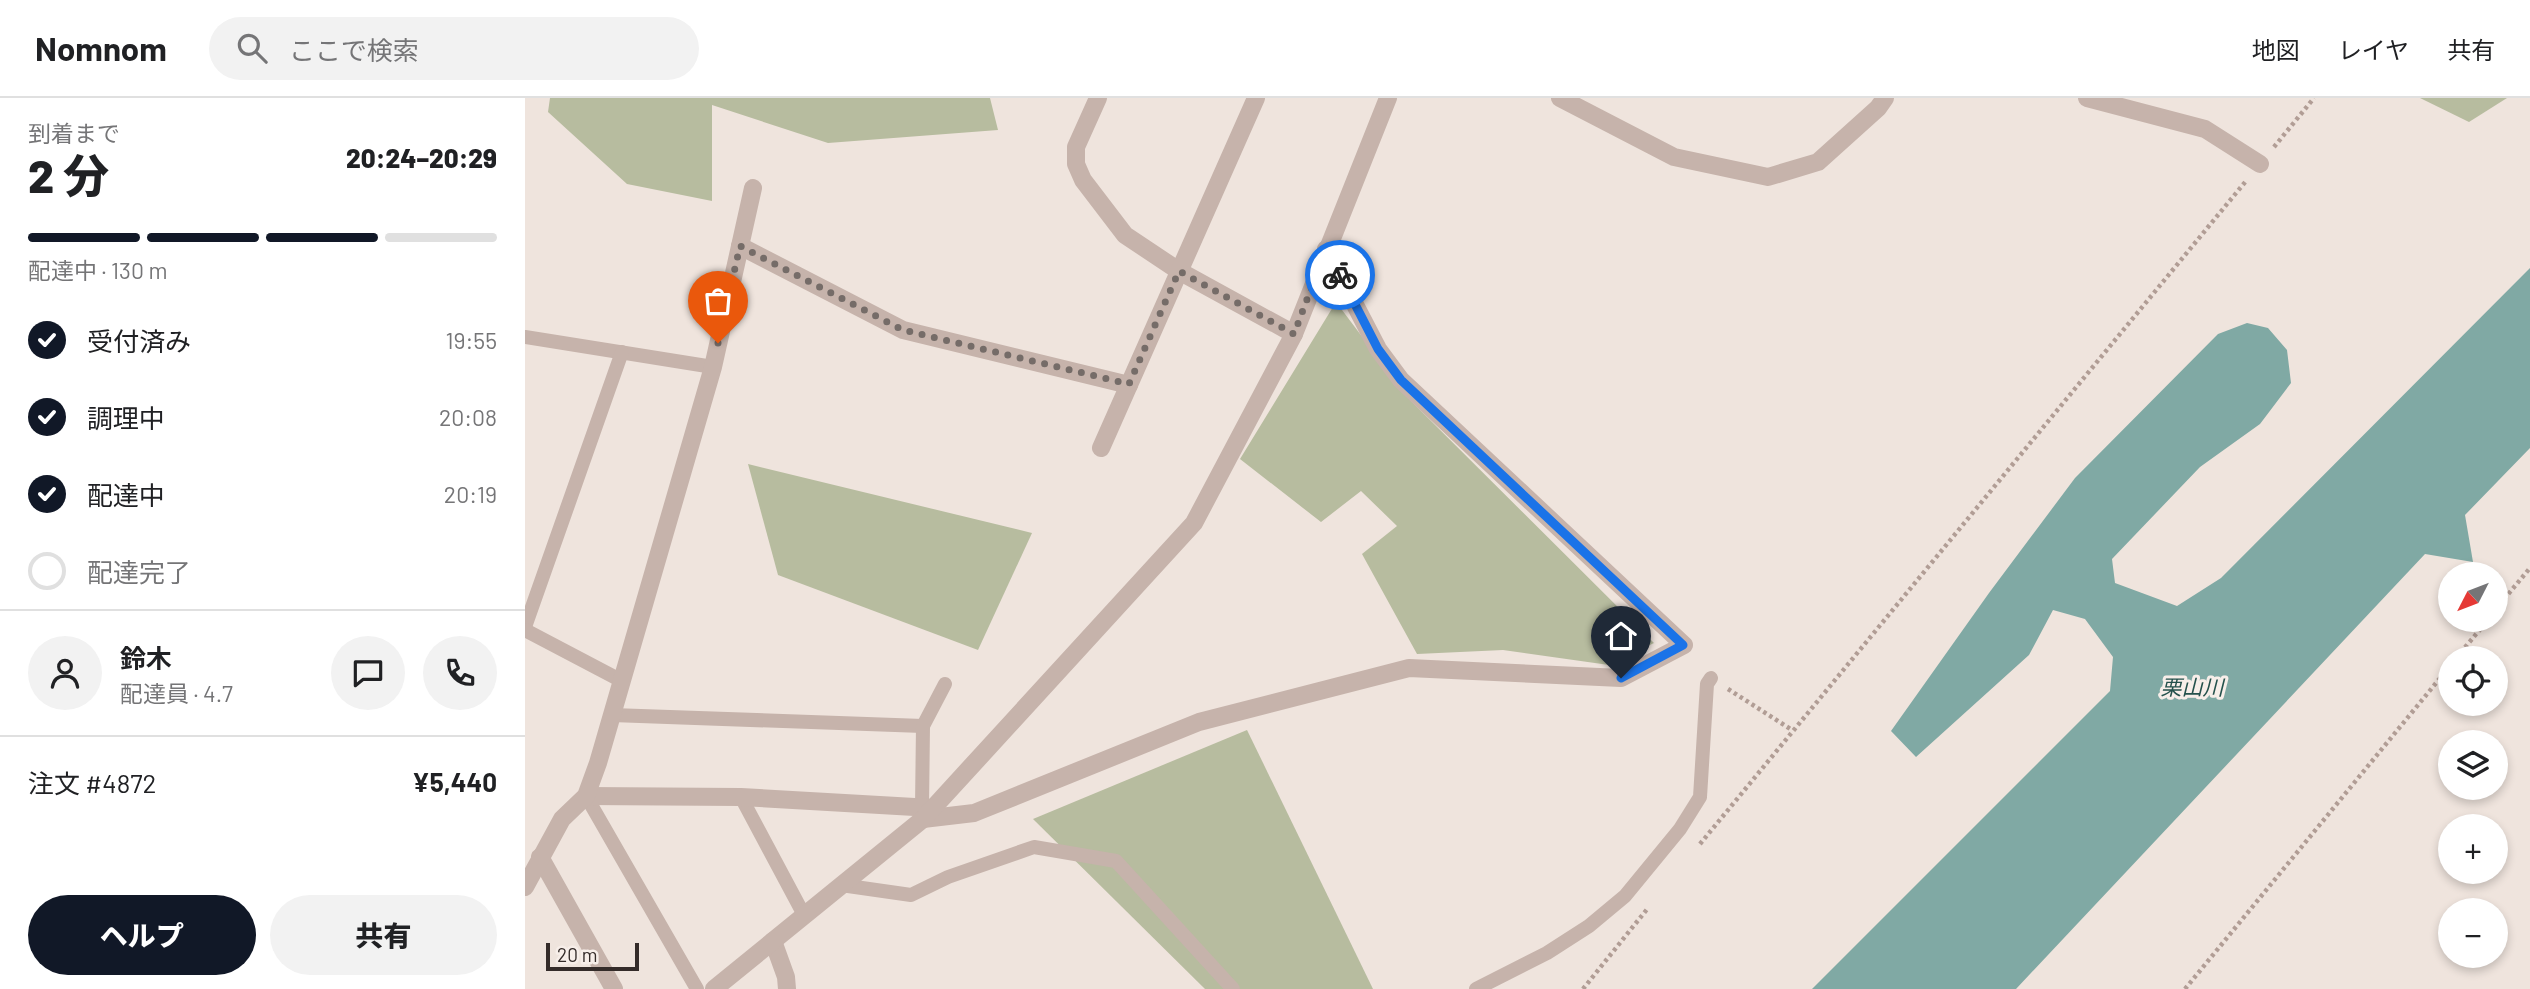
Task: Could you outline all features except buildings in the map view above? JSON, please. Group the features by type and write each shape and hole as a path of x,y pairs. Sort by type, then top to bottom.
{"street":[{"path":"1098,98 1076,147 1076,164 1083,180 1125,235 1179,271 1294,334"},
{"path":"1101,448 1256,98"},
{"path":"713,989 841,885 926,811 1194,523 1294,334 1388,98"},
{"path":"1560,98 1674,156 1768,177 1818,162 1878,108 1885,98"},
{"path":"2087,98 2205,129 2260,164"},
{"path":"525,887 562,819 586,796 598,763 713,367 753,188"},
{"path":"740,246 903,330 1129,384"},
{"path":"586,796 741,797 974,813 1199,722 1409,668 1621,678 1683,645 1401,380 1378,349 1326,249"},
{"path":"540,857 614,989"},
{"path":"773,941 786,977 787,989"}],"lane":[{"path":"525,337 713,367"},
{"path":"622,352 525,629 622,681"},
{"path":"1476,989 1548,953 1589,926 1625,896 1680,829 1700,797 1707,684 1711,678"},
{"path":"926,811 923,726 945,684"},
{"path":"612,715 923,726"},
{"path":"586,796 697,989"},
{"path":"741,797 804,915"},
{"path":"841,885 911,895 948,877 1034,847 1116,861 1233,989"}],"path":[{"path":"1698,846 2314,98"},
{"path":"2508,594 2530,568"},
{"path":"2466,646 2478,632"},
{"path":"1711,678 1792,730"},
{"path":"2185,989 2438,681"},
{"path":"1583,989 1656,898"}],"green space":[{"path":"550,98 990,98 998,130 828,143 712,105 712,201 627,184 548,112"},
{"path":"2420,98 2507,98 2469,122"},
{"path":"1336,302 1409,399 1654,643 1609,665 1503,650 1417,654 1362,554 1397,526 1361,491 1321,522 1240,459"},
{"path":"748,464 1032,533 978,650 778,575"},
{"path":"1247,730 1373,989 1205,989 1033,819"}],"water":[{"name":"栗山川","path":"2530,268 2530,448 2465,515 2473,562 2425,554 2016,989 1812,989 2110,691 2113,657 2085,619 2053,610 2029,655 1916,757 1891,731 2075,478 2218,334 2247,323 2268,328 2287,350 2291,383 2260,424 2200,467 2112,559 2115,583 2177,606 2221,578"}],"way so far":[{"path":"718,343 740,246 903,330 1129,384 1179,271 1294,334 1326,249 1340,275"}],"route":[{"path":"1340,275 1378,349 1401,380 1683,645 1621,678"}]}
